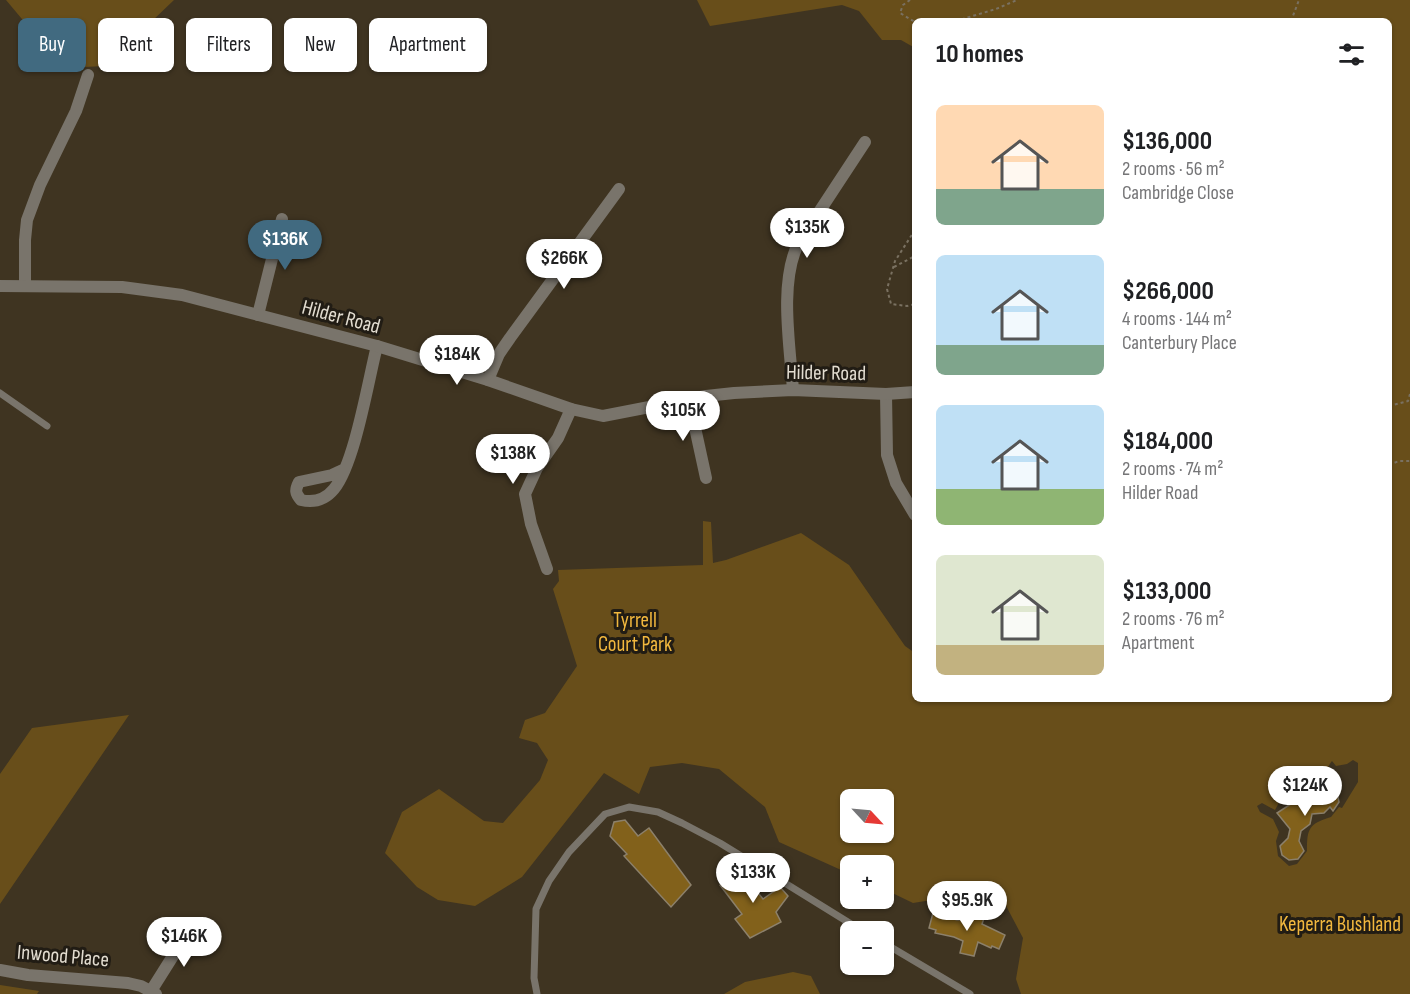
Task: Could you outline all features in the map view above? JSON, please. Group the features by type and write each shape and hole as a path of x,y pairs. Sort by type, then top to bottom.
{"street":[{"path":"25,286 27,220 40,185 76,111 88,75"},
{"path":"793,390 788,298 791,258 805,232 866,142"},
{"path":"488,380 499,354 619,189"},
{"path":"258,315 282,219"},
{"name":"Hilder Road","path":"0,285 78,285 150,289 182,295 377,346 488,380 571,409 603,416 734,393 793,390 886,394 912,392"},
{"path":"345,469 377,346"},
{"path":"886,394 887,455 896,483 912,510"},
{"path":"689,400 706,478"},
{"path":"547,569 531,524 525,494 537,468 558,438 571,409"},
{"path":"154,992 190,929"},
{"name":"Inwood Place","path":"0,970 28,975 128,982 154,992"}],"lane":[{"path":"0,393 47,426"},
{"path":"537,994 534,978 536,909 549,881 569,852 605,814 628,807 658,812 682,823 720,843 846,921"},
{"path":"894,949 970,994"}],"path":[{"path":"910,0 903,5 900,13 912,22"},
{"path":"966,18 1017,0"},
{"path":"1292,18 1299,0"},
{"path":"912,235 895,261 887,289 891,304 912,305"},
{"path":"893,268 912,258"},
{"path":"1392,405 1408,401 1410,394"},
{"path":"1392,464 1410,461"}],"green space":[{"path":"6,0 174,0 155,18 98,18 98,66 86,67 86,18 21,18"},
{"path":"697,0 1410,0 1410,994 1021,994 1016,979 1023,938 1004,902 987,891 913,903 894,894 894,855 840,855 840,869 779,842 765,807 719,769 682,763 650,767 639,794 604,773 522,877 475,906 438,900 417,887 385,853 402,812 439,789 484,821 503,823 540,780 548,760 537,743 519,738 525,720 545,713 577,666 553,589 559,581 558,570 703,565 703,521 711,522 713,563 801,533 849,565 905,646 912,651 912,702 1392,702 1392,18 912,18 912,46 901,40 882,40 859,11 842,5 710,26","holes":["1353,760 1358,763 1358,782 1342,808 1339,807 1331,817 1318,822 1311,828 1307,851 1297,864 1289,866 1278,856 1276,841 1279,832 1273,819 1260,812 1257,806 1262,803 1275,810 1280,801 1303,793 1319,782 1332,761 1336,766"]},
{"path":"129,715 0,904 0,774 32,728"},
{"path":"793,972 811,976 820,994 724,994 745,982"},
{"path":"0,985 39,991 37,994 0,994"}],"building":[{"path":"1320,785 1337,793 1339,802 1333,811 1330,807 1324,813 1312,814 1310,824 1301,831 1299,841 1304,851 1298,859 1289,860 1282,855 1280,846 1288,838 1290,829 1277,813"},
{"path":"625,820 638,836 649,828 691,885 671,907 624,856 627,854 610,836 614,822"},
{"path":"739,869 763,899 780,887 788,896 776,912 781,922 750,938 735,919 742,914 720,885"},
{"path":"933,913 957,920 965,920 969,915 984,918 982,924 1005,935 999,949 978,942 974,956 960,953 963,941 935,933 936,930 929,928"}],"park label":[{"name":"Tyrrell Court Park","path":"635,632"},
{"name":"Keperra Bushland","path":"1340,924"}]}
